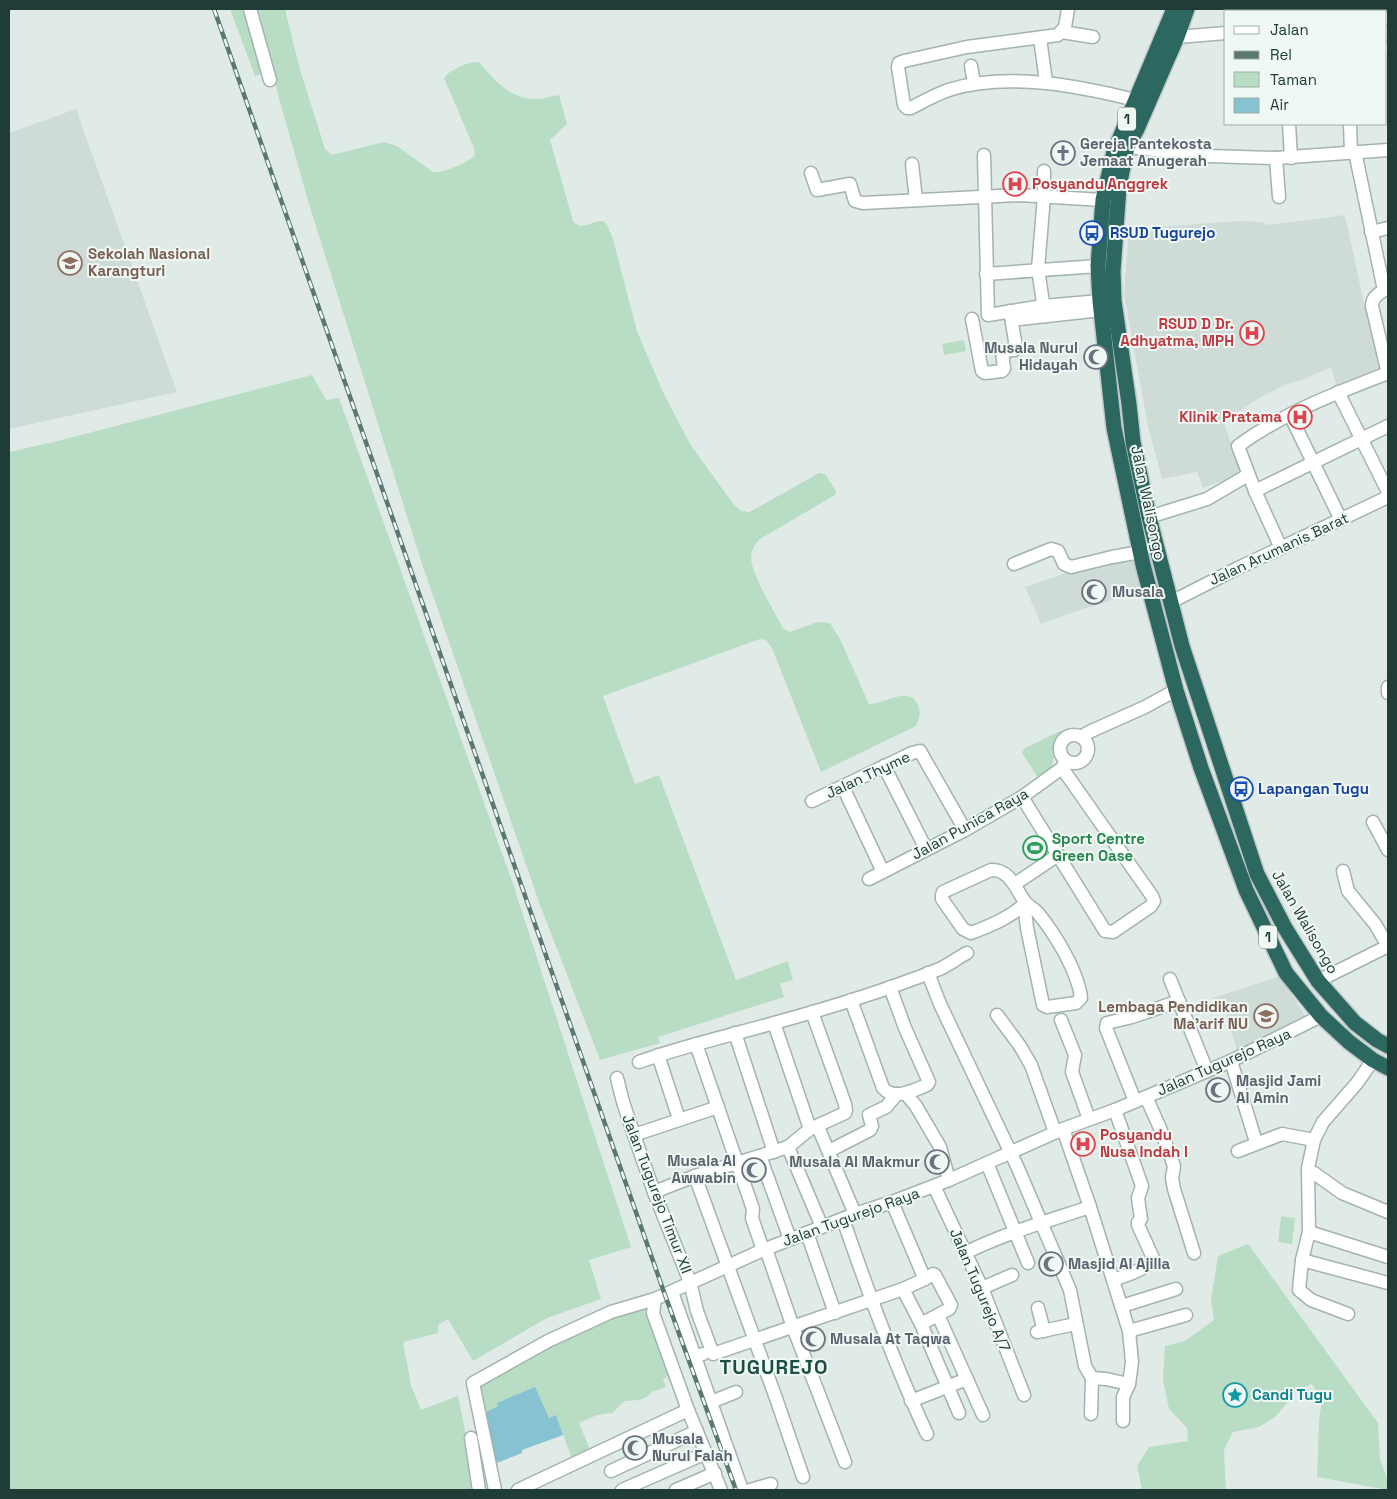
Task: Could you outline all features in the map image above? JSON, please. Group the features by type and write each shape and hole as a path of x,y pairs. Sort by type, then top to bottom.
{"highway":[{"name":"Jalan Walisongo","path":"1174,9 1114,152 1103,200 1098,266 1100,305 1114,428 1140,552 1176,690 1201,768 1246,890 1286,973 1321,1016 1348,1042 1372,1060 1388,1068"},
{"name":"Jalan Walisongo","path":"1187,9 1177,37 1137,129 1127,147 1118,187 1113,271 1114,301 1133,442 1149,517 1182,646 1257,874 1285,928 1318,981 1355,1023 1388,1046"},
{"path":"1201,768 1220,762"}],"street":[{"path":"250,9 270,80"},
{"path":"1068,9 1065,27 1058,35 967,47 900,63 898,67 904,105 908,109 943,92 974,84 1046,82 1108,93 1135,100"},
{"path":"1062,32 1093,37"},
{"path":"1177,37 1224,33"},
{"path":"1040,38 1046,82"},
{"path":"971,66 974,84"},
{"path":"1289,125 1291,158"},
{"path":"1281,548 1248,475 1238,448 1239,444 1290,415 1338,392 1388,374 1372,306 1372,301 1375,297 1386,290 1353,152 1350,125"},
{"path":"1127,147 1210,156 1276,158 1388,150"},
{"path":"984,155 988,315 1011,316 1100,305"},
{"path":"1276,158 1279,197"},
{"path":"912,164 916,200"},
{"path":"1044,171 1044,196 1038,270 1044,311"},
{"path":"811,173 817,190 850,184 856,202 986,196 1044,196 1103,200"},
{"path":"1371,232 1388,228"},
{"path":"986,274 1098,266"},
{"path":"972,318 982,371 985,373 1004,370 1002,351 1016,348 1011,316"},
{"path":"1338,392 1388,492"},
{"path":"1290,415 1341,520"},
{"path":"1255,491 1388,426"},
{"path":"1149,517 1207,499 1248,475"},
{"name":"Jalan Arumanis Barat","path":"1171,602 1209,582 1388,498"},
{"path":"1014,564 1051,549 1058,551 1064,564 1071,567 1140,552"},
{"path":"1388,687 1388,693"},
{"path":"1081,737 1176,690"},
{"path":"1022,798 1105,931 1113,932 1151,906 1154,901 1152,896 1064,765 1060,752 1062,742 1071,735 1081,737 1088,746 1086,757 1077,763 1064,765"},
{"name":"Jalan Thyme","path":"812,801 912,753 920,751 965,830"},
{"name":"Jalan Punica Raya","path":"869,879 965,830 1022,798 1064,765"},
{"path":"884,766 926,850"},
{"path":"843,787 883,872"},
{"path":"1373,822 1388,850"},
{"path":"1016,886 1059,858"},
{"path":"1026,903 1000,922 971,934 963,929 942,899 942,895 944,892 991,870 1002,872 1016,886 1026,903 1036,911 1046,924 1074,971 1081,998 1076,1003 1047,1007 1044,1005 1027,928 1026,903"},
{"path":"1318,981 1388,946 1374,924 1348,891 1343,871"},
{"path":"639,1062 851,1000 928,973 967,953"},
{"path":"928,973 942,1009 1042,1223 1070,1290 1086,1366 1092,1378 1091,1414"},
{"path":"1170,979 1207,1071"},
{"path":"829,1151 870,1130 872,1126 870,1115 886,1107 901,1094 927,1085 929,1082 905,1028 890,987"},
{"path":"851,1000 883,1088 889,1093 901,1094 916,1106 940,1147 949,1180"},
{"path":"1179,1001 1132,1017 1107,1023 1106,1028 1140,1099 1160,1128 1174,1166 1172,1178 1174,1189 1194,1253"},
{"path":"654,1192 695,1176 788,1147 814,1128 839,1116 846,1110 812,1012"},
{"path":"997,1015 1020,1046 1031,1066 1059,1130 1090,1207 1130,1331 1132,1362 1130,1384 1123,1397 1124,1421"},
{"name":"Jalan Tugurejo Raya","path":"495,1490 473,1383 548,1341 611,1312 656,1299 765,1249 949,1180 1059,1130 1115,1110 1231,1061 1321,1016"},
{"path":"1061,1020 1075,1055 1072,1072 1089,1119"},
{"path":"774,1024 814,1128 829,1151 856,1214"},
{"path":"736,1033 774,1152"},
{"path":"696,1044 753,1210 752,1218 845,1462"},
{"path":"658,1055 679,1119"},
{"path":"1348,1314 1317,1303 1302,1293 1299,1287 1302,1260 1309,1232 1308,1168 1314,1140 1323,1122 1357,1083 1372,1060"},
{"path":"1231,1061 1256,1142"},
{"name":"Jalan Tugurejo Timur XII","path":"617,1078 634,1135 654,1192 690,1282 697,1311 712,1353"},
{"path":"634,1135 718,1107"},
{"path":"1113,1280 1137,1271 1151,1262 1153,1258 1138,1225 1141,1219 1138,1198 1142,1186 1115,1110"},
{"path":"1238,1151 1256,1142 1282,1134 1314,1140"},
{"path":"788,1147 822,1227"},
{"path":"760,1156 790,1239"},
{"path":"987,1163 1028,1262"},
{"path":"1314,1173 1342,1193 1388,1212"},
{"path":"695,1176 802,1477"},
{"name":"Jalan Tugurejo A/7","path":"934,1186 982,1288 1024,1395"},
{"path":"892,1202 925,1279"},
{"path":"966,1254 987,1242 1015,1231 1090,1207"},
{"path":"843,1219 871,1300 911,1401 927,1434"},
{"path":"1309,1232 1388,1257"},
{"path":"807,1233 835,1313"},
{"path":"1302,1260 1388,1283"},
{"path":"695,1357 755,1341 903,1289 933,1274 951,1305 949,1309 938,1316 921,1324"},
{"path":"982,1288 1012,1275"},
{"path":"903,1289 921,1324 959,1413"},
{"path":"1122,1306 1176,1289"},
{"path":"672,1292 742,1490"},
{"path":"656,1299 653,1313 688,1410 721,1490"},
{"path":"1038,1308 1041,1332 1076,1324"},
{"path":"1130,1331 1186,1315"},
{"path":"938,1316 983,1415"},
{"path":"1092,1378 1130,1384"},
{"path":"911,1401 967,1379"},
{"path":"711,1402 736,1392"},
{"path":"518,1490 688,1410"},
{"path":"611,1471 697,1431"},
{"path":"471,1438 479,1490"},
{"path":"622,1490 706,1453"},
{"path":"676,1490 715,1473"},
{"path":"750,1490 771,1484"}],"shaded area":[{"name":"Sekolah Nasional Karangturi","path":"76,109 177,392 9,429 9,133"},
{"name":"RSUD D Dr. Adhyatma, MPH","path":"1345,215 1363,299 1383,372 1337,387 1331,367 1303,380 1287,384 1261,397 1223,421 1242,474 1203,488 1197,472 1162,479 1148,426 1124,294 1129,229 1240,221 1263,222 1268,225"},
{"path":"1136,556 1144,590 1041,624 1025,587 1069,572"},
{"name":"Lembaga Pendidikan Ma'arif NU","path":"1280,976 1307,1019 1238,1053 1225,1012 1218,1013 1213,998"}],"green space":[{"path":"230,9 285,9 299,66 325,149 332,155 384,142 397,146 433,172 449,169 472,158 475,155 474,148 444,78 455,69 470,63 479,62 497,82 518,96 542,99 559,95 567,124 550,140 573,221 584,226 599,221 603,221 607,225 613,239 637,331 662,390 690,444 734,505 741,511 749,512 819,473 825,474 836,491 835,495 760,539 754,547 751,556 754,572 783,628 790,632 818,622 830,623 840,639 869,704 902,696 913,698 917,703 920,715 916,726 821,772 772,648 766,640 760,639 603,696 635,784 659,775 736,980 788,961 793,980 780,984 784,997 658,1037 660,1043 600,1060 540,905 421,561 309,204 278,95 274,72 255,76"},
{"path":"964,340 966,351 944,355 942,344"},
{"path":"312,375 326,400 339,398 512,881 631,1247 589,1260 601,1299 547,1318 473,1361 448,1319 438,1325 438,1333 403,1342 411,1385 421,1410 458,1396 477,1490 9,1490 9,452"},
{"path":"1070,730 1058,743 1050,772 1039,779 1022,753 1025,748 1060,731"},
{"path":"1281,1216 1295,1218 1292,1244 1278,1242"},
{"path":"1248,1244 1378,1423 1380,1459 1388,1481 1388,1490 1317,1477 1319,1421 1322,1399 1312,1384 1296,1392 1276,1416 1259,1427 1233,1432 1224,1450 1226,1490 1142,1490 1137,1466 1149,1447 1188,1441 1187,1428 1169,1409 1163,1380 1165,1346 1185,1341 1214,1320 1211,1300 1218,1256"},
{"path":"636,1308 643,1309 649,1313 670,1376 663,1379 666,1387 652,1392 647,1397 639,1400 625,1401 612,1413 597,1415 579,1423 591,1452 573,1461 556,1416 549,1418 497,1403 499,1406 484,1413 478,1387 550,1344"}],"water":[{"path":"535,1387 549,1418 556,1415 563,1435 522,1450 522,1453 497,1463 484,1413 498,1406 497,1403"}],"railway":[{"path":"214,9 665,1295 736,1490"}],"place":[{"name":"Gereja Pantekosta Jemaat Anugerah","path":"1063,153"},
{"name":"Posyandu Anggrek","path":"1015,184"},
{"name":"RSUD Tugurejo","path":"1092,233"},
{"name":"Sekolah Nasional Karangturi","path":"70,263"},
{"name":"RSUD D Dr. Adhyatma, MPH","path":"1252,333"},
{"name":"Musala Nurul Hidayah","path":"1096,357"},
{"name":"Klinik Pratama","path":"1300,417"},
{"name":"Musala","path":"1094,592"},
{"name":"Lapangan Tugu","path":"1241,789"},
{"name":"Sport Centre Green Oase","path":"1035,848"},
{"name":"Lembaga Pendidikan Ma'arif NU","path":"1266,1016"},
{"name":"Masjid Jami Al Amin","path":"1218,1090"},
{"name":"Posyandu Nusa Indah I","path":"1083,1144"},
{"name":"Musala Al Makmur","path":"937,1162"},
{"name":"Musala Al Awwabin","path":"754,1170"},
{"name":"Masjid Al Ajilla","path":"1051,1264"},
{"name":"Musala At Taqwa","path":"813,1339"},
{"name":"Candi Tugu","path":"1235,1395"},
{"name":"Musala Nurul Falah","path":"635,1448"}],"district":[{"name":"TUGUREJO","path":"774,1367"}]}
